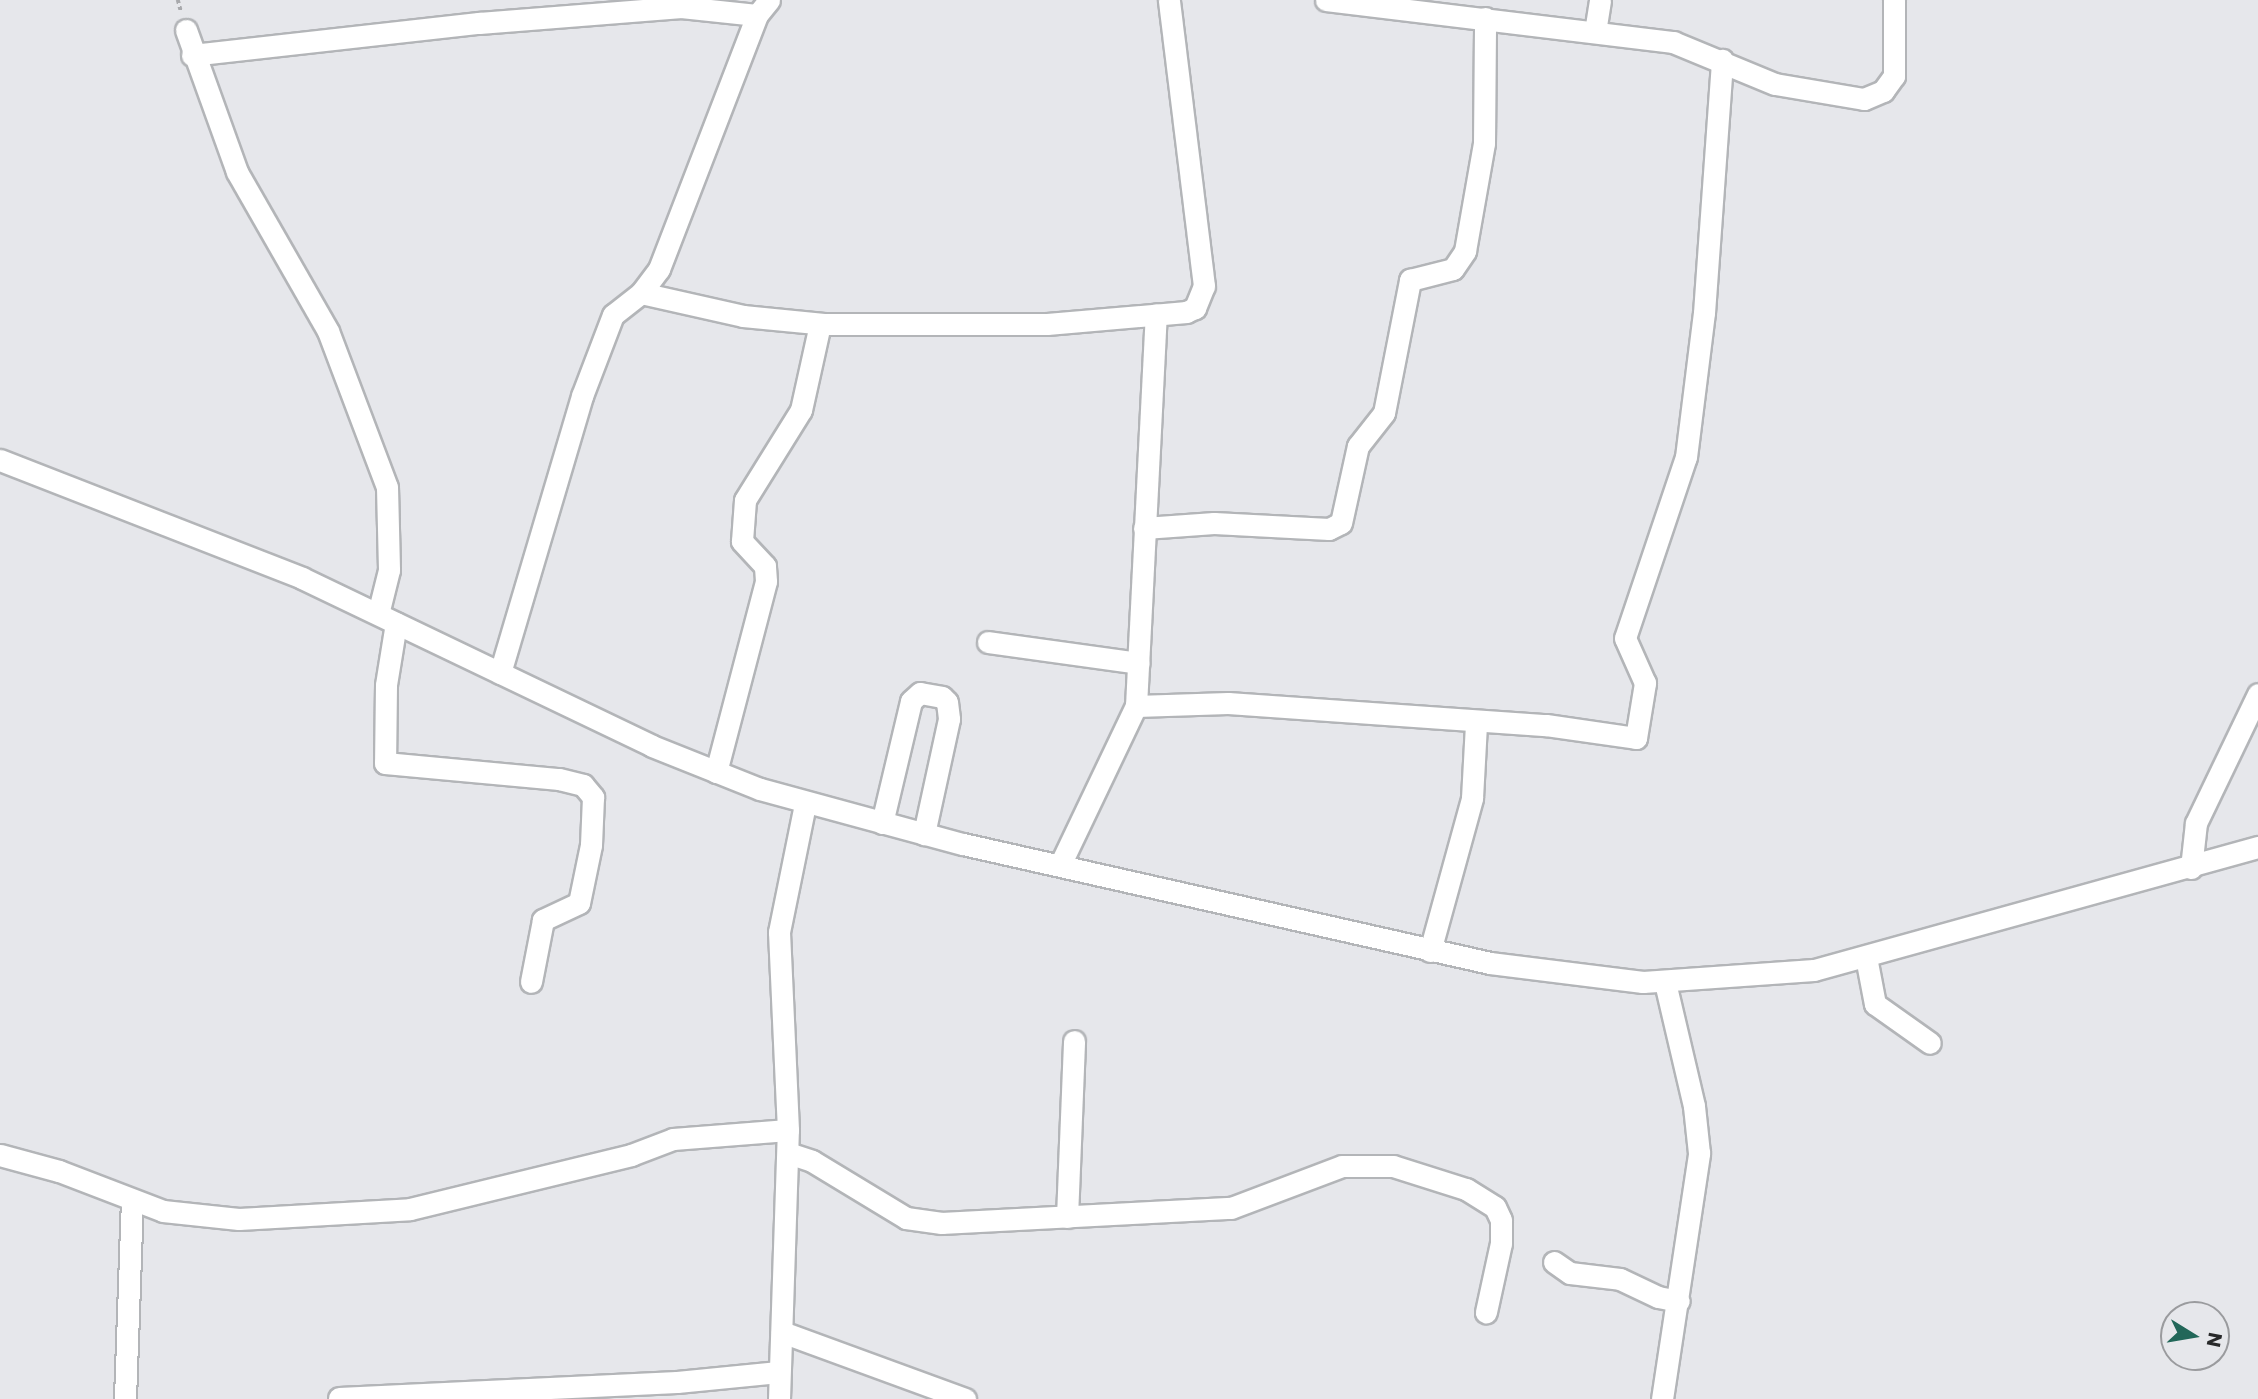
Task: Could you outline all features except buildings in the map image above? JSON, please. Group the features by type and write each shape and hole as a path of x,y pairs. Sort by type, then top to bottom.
{"street":[{"path":"641,293 743,316 820,324 1047,324 1156,315 1195,308 1204,286 1169,0"},
{"path":"1326,0 1370,3 1673,42 1793,89 1864,99 1876,97 1894,76 1894,0"},
{"path":"1595,32 1600,0"},
{"path":"192,55 479,23 681,7 763,7 659,269 641,293 613,315 582,397 500,673"},
{"path":"1144,528 1214,523 1329,529 1341,523 1358,446 1384,414 1410,280 1453,269 1465,251 1484,143 1485,18"},
{"path":"186,30 192,55 237,172 328,331 387,487 389,570 385,763 559,779 583,785 593,797 591,845 579,903 543,920 531,982"},
{"path":"1136,706 1228,704 1476,723 1546,725 1636,738 1645,683 1625,638 1686,457 1704,313 1722,60"},
{"path":"1060,865 1136,706 1156,315"},
{"path":"716,772 766,581 765,566 742,541 745,500 801,410 820,324"},
{"path":"0,460 277,568 716,772 805,804 1430,951 1557,972 1665,982 1781,975 1866,957 2258,847"},
{"path":"988,642 1139,663"},
{"path":"882,823 911,701 920,693 942,697 947,702 949,719 924,834"},
{"path":"2191,867 2196,822 2258,694"},
{"path":"1430,951 1472,798 1476,723"},
{"path":"779,1399 788,1130 779,932 805,804"},
{"path":"1866,957 1875,1004 1930,1043"},
{"path":"1662,1399 1679,1301 1699,1153 1698,1129 1665,982"},
{"path":"1067,1217 1074,1041"},
{"path":"0,1155 59,1171 163,1210 239,1219 397,1211 463,1199 631,1155 673,1139 788,1130"},
{"path":"788,1153 811,1161 906,1218 922,1223 1231,1208 1342,1166 1393,1166 1466,1189 1495,1207 1501,1220 1499,1263 1486,1312"},
{"path":"125,1399 132,1200"},
{"path":"1554,1262 1570,1273 1630,1281 1648,1293 1679,1301"},
{"path":"782,1332 965,1399"},
{"path":"339,1398 677,1381 779,1372"}]}
